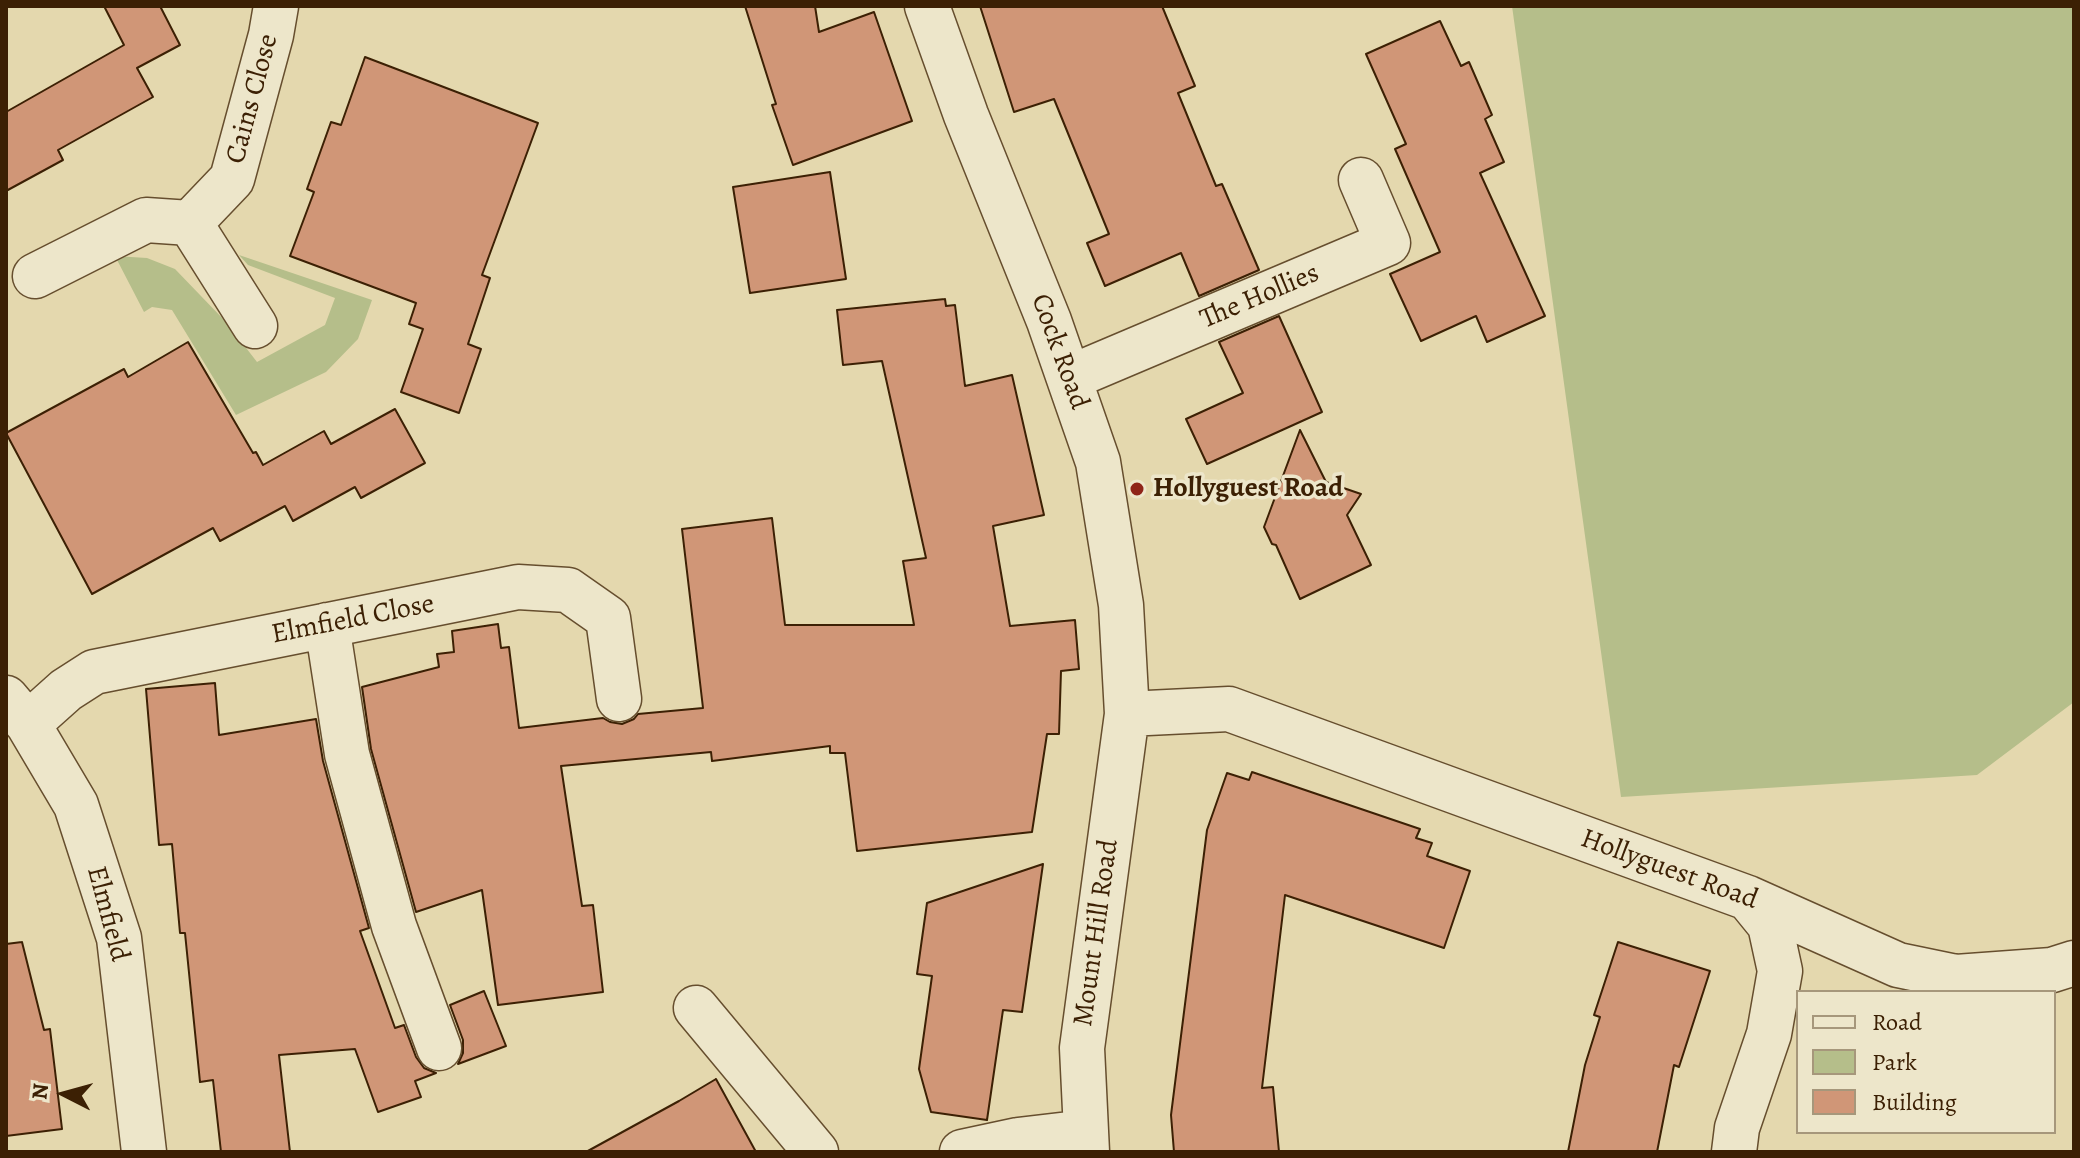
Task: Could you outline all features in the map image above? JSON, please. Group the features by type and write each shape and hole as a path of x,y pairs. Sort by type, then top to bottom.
{"street":[{"name":"Cains Close","path":"190,223 232,179 276,6"},
{"name":"Cock Road","path":"927,6 966,115 1049,321 1098,462 1121,605 1127,714"},
{"name":"The Hollies","path":"1069,378 1388,243 1361,180"},
{"path":"35,276 146,220 190,223 255,326"},
{"name":"Elmfield Close","path":"17,711 66,690 94,672 518,587 568,590 608,618 619,699"},
{"path":"327,625 347,754 394,926 439,1048"},
{"name":"Hollyguest Road","path":"1127,714 1229,709 1748,898 1898,965 1956,977 2052,970 2074,963"},
{"name":"Elmfield","path":"17,711 76,805 119,938 144,1152"},
{"name":"Mount Hill Road","path":"1087,1142 1082,1048 1127,714"},
{"path":"1734,1152 1737,1128 1769,1034 1780,971 1770,925 1748,898"},
{"path":"696,1008 816,1152"},
{"path":"962,1152 1018,1140 1087,1142"}],"green space":[{"path":"1512,6 2074,6 2074,702 1977,775 1621,797"},
{"path":"239,255 372,300 358,339 326,372 236,415 172,310 152,307 144,312 115,256 147,258 175,269 226,322 257,362 325,325 335,298 248,265"}],"building":[{"path":"104,6 160,6 180,45 137,68 153,97 58,150 63,160 6,191 6,112 124,45"},
{"path":"745,6 815,6 819,32 874,12 912,121 793,165 772,105 776,104"},
{"path":"980,6 1162,6 1195,86 1178,93 1216,186 1222,184 1259,270 1199,296 1181,253 1105,286 1087,243 1109,234 1054,99 1014,112"},
{"path":"1440,21 1461,66 1469,62 1492,115 1485,119 1504,162 1480,173 1545,316 1487,342 1476,316 1421,341 1390,274 1440,252 1395,149 1406,144 1366,54"},
{"path":"365,57 538,123 482,275 490,278 468,344 481,349 459,413 401,392 423,329 409,324 416,303 290,256 314,192 307,189 331,122 341,125"},
{"path":"830,172 846,279 750,293 733,187"},
{"path":"945,299 946,306 955,305 965,386 1012,375 1044,515 993,526 1010,626 1075,620 1079,669 1061,671 1059,734 1047,734 1032,832 857,851 845,753 830,753 830,746 712,761 711,752 561,766 582,906 593,905 603,992 498,1005 482,890 416,912 371,749 362,687 439,667 437,654 454,652 452,631 498,624 501,648 509,647 519,728 603,718 622,724 638,714 703,708 682,529 772,518 785,625 914,625 903,561 926,558 882,361 843,365 837,310"},
{"path":"1279,316 1322,412 1207,464 1186,419 1243,393 1219,342"},
{"path":"188,342 263,465 324,431 331,444 395,409 425,463 361,498 355,487 293,521 285,506 220,541 213,528 92,594 6,433 124,369 128,377"},
{"path":"1300,430 1326,482 1361,494 1347,515 1371,565 1300,599 1276,545 1272,544 1264,527"},
{"path":"215,683 219,735 316,719 323,761 369,928 360,931 395,1028 404,1025 416,1057 424,1068 436,1073 415,1081 421,1097 378,1112 355,1049 279,1055 290,1152 221,1152 213,1080 200,1082 185,933 180,933 172,844 159,845 146,689"},
{"path":"1252,772 1420,829 1416,838 1432,843 1427,856 1470,871 1444,948 1285,895 1262,1088 1273,1087 1279,1152 1174,1152 1171,1115 1207,830 1227,773 1249,780"},
{"path":"1043,864 1022,1012 1003,1010 987,1120 931,1112 919,1069 932,976 917,974 927,903"},
{"path":"22,942 44,1030 50,1029 62,1129 6,1136 6,944"},
{"path":"1618,942 1710,971 1679,1067 1674,1065 1657,1152 1568,1152 1585,1065 1600,1017 1594,1015"},
{"path":"484,991 506,1046 458,1064 463,1053 463,1040 450,1005"},
{"path":"716,1079 756,1152 586,1152 679,1101"}],"place":[{"name":"Hollyguest Road","path":"1137,489"}]}
